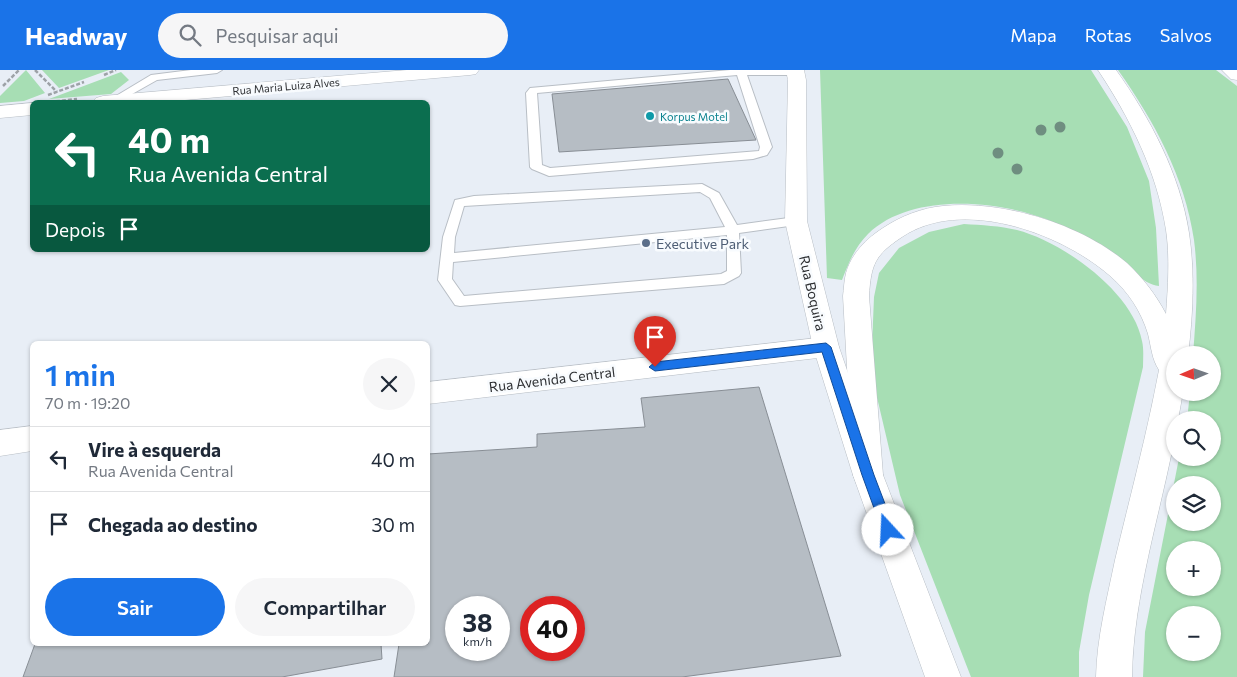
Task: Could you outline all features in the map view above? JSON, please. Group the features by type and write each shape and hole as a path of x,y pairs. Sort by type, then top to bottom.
{"main road":[{"name":"Rua Maria Luiza Alves","path":"130,100 470,70"},
{"path":"1107,70 1123,92 1161,170 1178,230 1181,293 1175,346"},
{"path":"1231,70 1237,74"},
{"name":"Rua Boquira","path":"795,71 797,80 796,221 826,347 868,475 943,677"},
{"path":"0,112 30,105"},
{"path":"868,475 856,296 858,271 870,251 889,232 904,224 928,216 951,213 1005,215 1054,230 1100,255 1122,273 1140,292 1160,330 1166,354"},
{"name":"Rua Avenida Central","path":"430,393 826,347"},
{"path":"1114,677 1113,664 1125,595 1167,401"},
{"path":"0,443 30,439"}],"lane":[{"path":"111,100 155,77 217,70"},
{"path":"741,72 766,147 763,153 753,156 549,172 536,167 531,93 534,90 741,72 795,71"},
{"path":"702,188 715,196 733,230 734,273 724,279 460,301 445,280 449,237 459,202 702,188"},
{"path":"447,258 733,230 796,221"}],"path":[{"path":"0,89 19,70"},
{"path":"35,70 57,92"},
{"path":"99,76 116,70"},
{"path":"42,100 57,92 91,80"}],"green space":[{"path":"26,70 45,93 24,101 0,103 0,96"},
{"path":"42,70 109,70 59,88"},
{"path":"820,70 1091,70 1127,127 1149,181 1156,228 1159,286 1144,281 1125,264 1092,242 1048,220 996,206 967,204 939,205 912,210 888,219 868,234 859,244 842,280 827,278"},
{"path":"1118,70 1216,70 1237,86 1237,677 1143,677 1145,632 1166,525 1166,531 1221,531 1221,476 1175,476 1177,466 1221,466 1221,411 1188,411 1189,401 1221,401 1221,346 1194,346 1197,283 1194,240 1190,217 1166,150 1144,109"},
{"path":"121,72 129,80 111,94 49,99"},
{"path":"964,224 1017,230 1035,236 1074,257 1111,288 1125,305 1136,323 1142,341 1143,367 1089,595 1079,652 1079,677 971,677 900,495 871,372 874,297 879,273 899,248 929,232"}],"building":[{"name":"Korpus Motel","path":"728,79 756,140 559,152 552,94"},
{"path":"759,387 841,656 682,677 394,677 399,646 430,646 430,454 537,447 537,434 645,427 641,398"},
{"path":"34,646 381,646 382,659 282,677 23,677"}],"place":[{"name":"Korpus Motel","path":"650,116"},
{"name":"Executive Park","path":"646,243"}],"route":[{"path":"655,367 826,347 888,530"}]}
